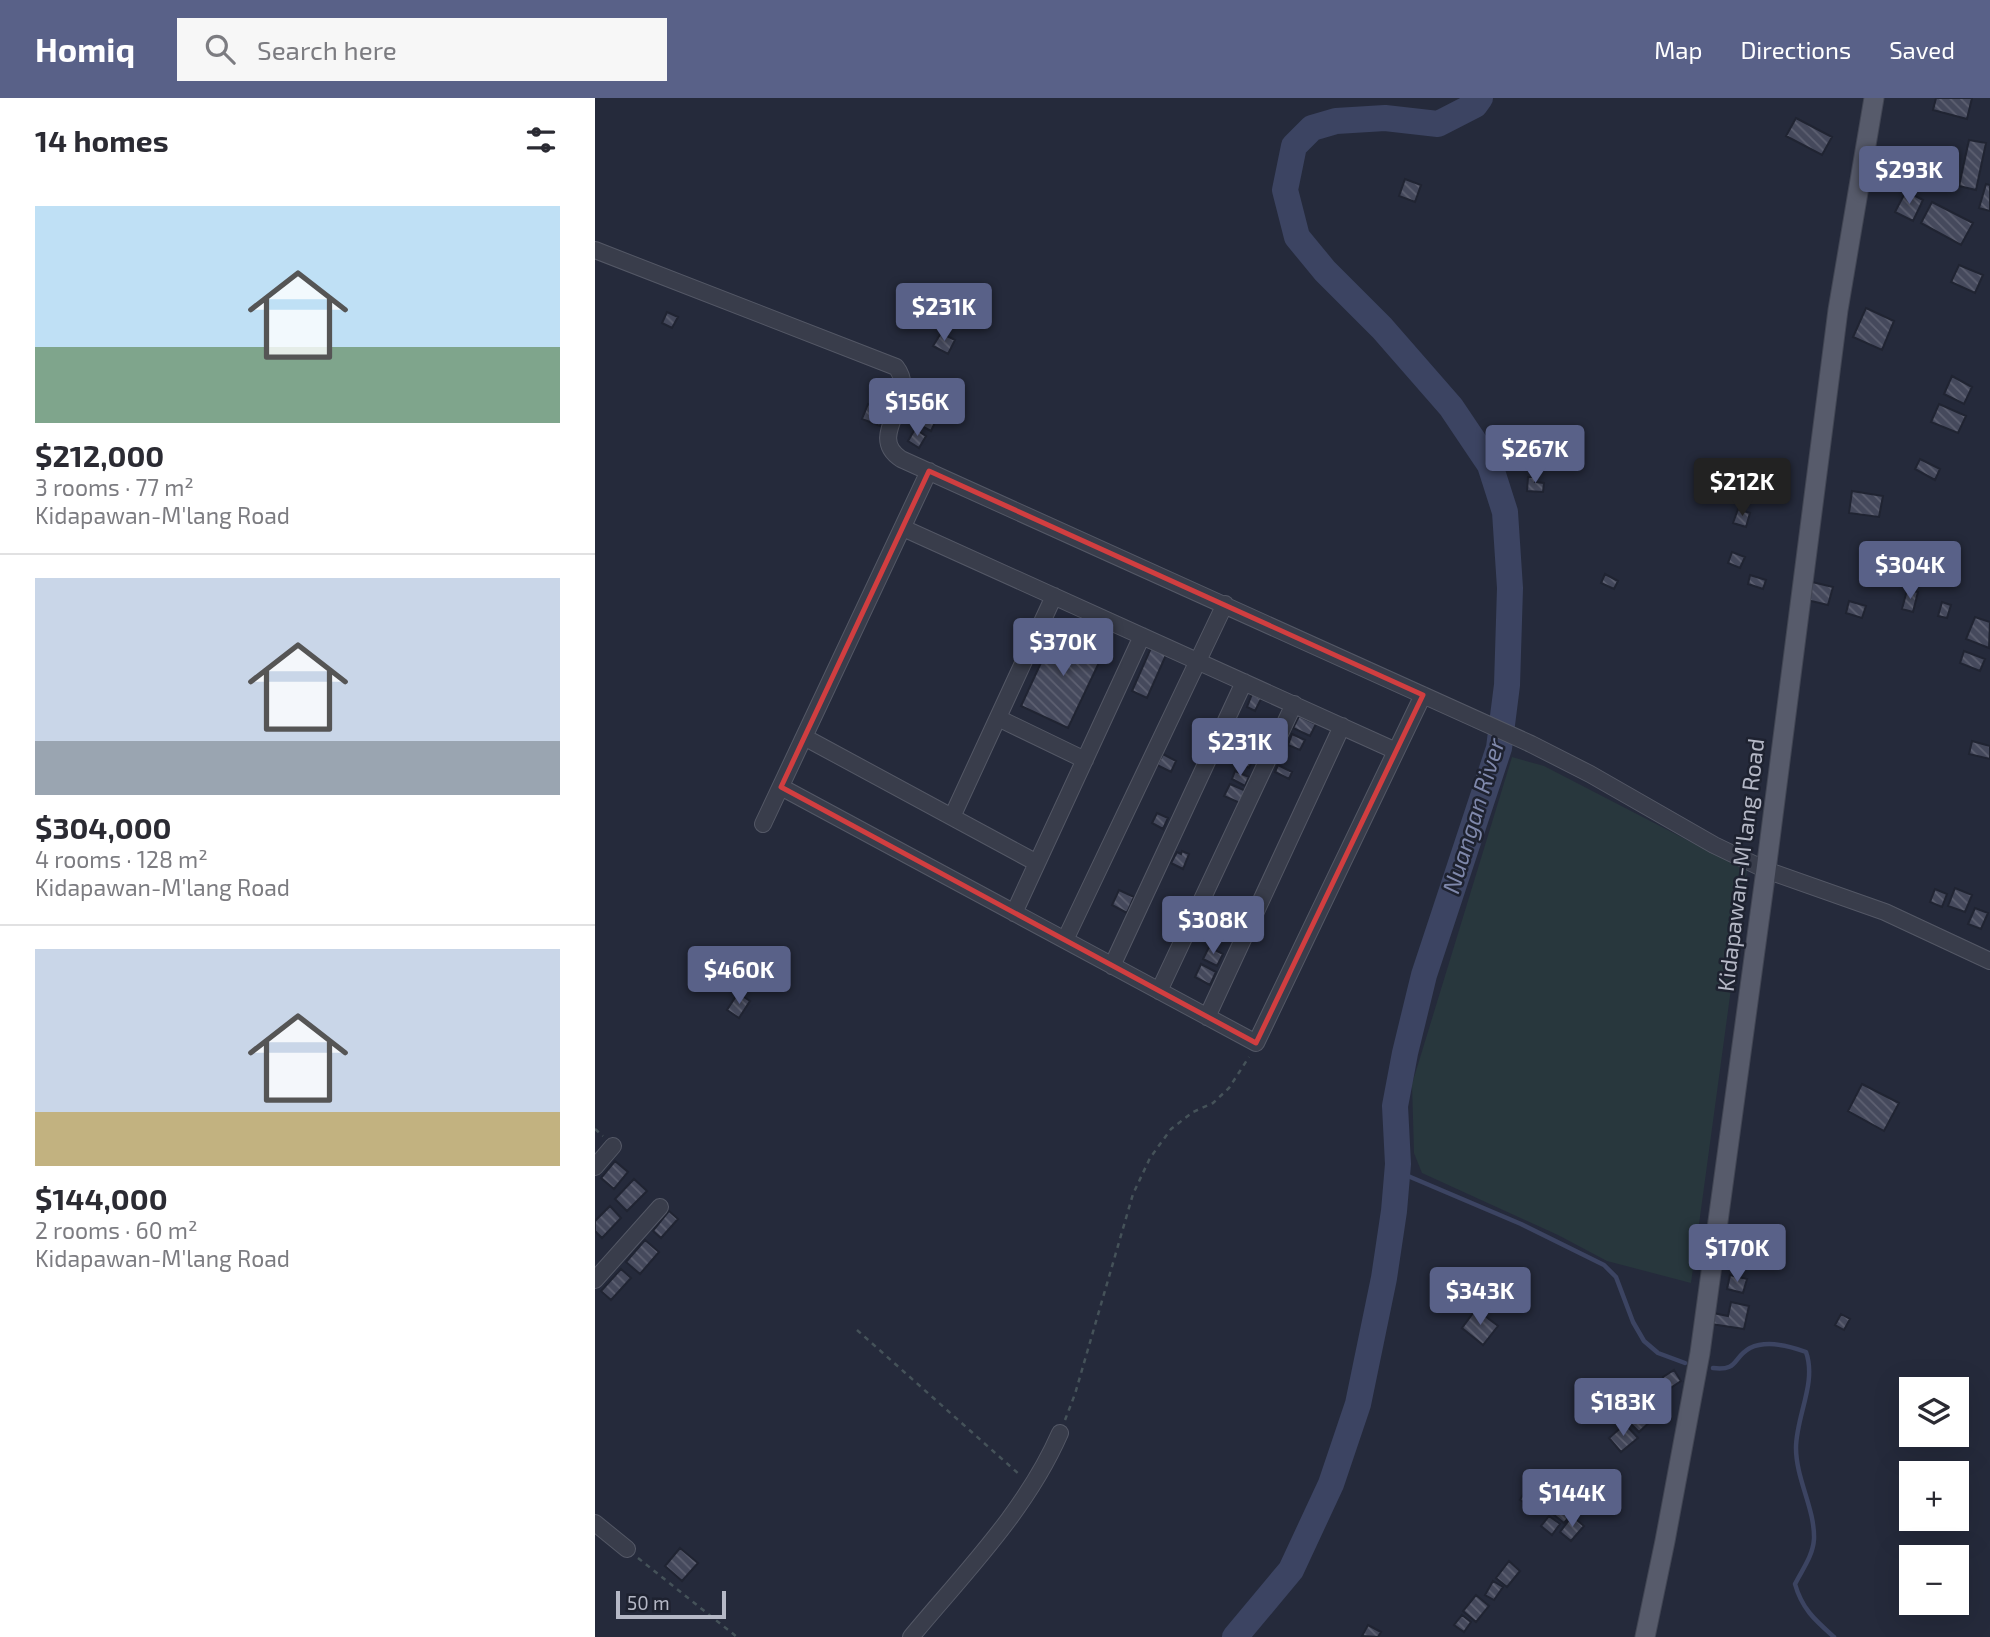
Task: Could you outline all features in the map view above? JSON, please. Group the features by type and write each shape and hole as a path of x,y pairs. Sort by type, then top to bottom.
{"main road":[{"name":"Kidapawan-M'lang Road","path":"1645,1637 1700,1353 1838,310 1874,98"}],"street":[{"path":"595,250 896,366 903,375 904,386 887,437 888,447 901,459 1531,744 1590,774 1714,845 1766,870 1885,912 1990,961"},
{"path":"763,824 929,471"},
{"path":"903,528 1396,751"},
{"path":"952,817 1054,596"},
{"path":"1065,940 1225,604"},
{"path":"1014,913 1142,636"},
{"path":"1112,966 1244,682"},
{"path":"781,787 1256,1043 1423,695"},
{"path":"1159,991 1294,704"},
{"path":"998,718 1085,760"},
{"path":"1207,1017 1342,726"},
{"path":"804,737 1037,863"},
{"path":"595,1167 613,1146"},
{"path":"595,1280 660,1206"},
{"path":"911,1637 996,1536 1033,1487 1061,1433"},
{"path":"595,1523 627,1549"}],"path":[{"path":"1061,1433 1075,1394 1133,1194 1150,1158 1171,1129 1193,1112 1213,1103 1229,1088 1256,1043"},
{"path":"857,1330 1033,1487"},
{"path":"627,1549 737,1637"}],"highlighted area":[{"path":"929,471 1423,695 1256,1043 781,787"}],"shaded area":[{"path":"1512,757 1544,766 1747,871 1691,1283 1607,1261 1558,1235 1422,1173 1414,1153 1412,1084"}],"building":[{"path":"1936,98 1972,98 1967,119 1933,110"},
{"path":"1796,118 1832,137 1822,155 1786,136"},
{"path":"1969,140 1986,143 1976,190 1959,186"},
{"path":"1405,179 1421,185 1415,202 1399,196"},
{"path":"1986,184 1990,185 1990,211 1979,208"},
{"path":"1906,191 1923,200 1913,221 1895,212"},
{"path":"1932,202 1973,223 1961,245 1921,223"},
{"path":"1959,265 1983,275 1975,293 1951,282"},
{"path":"1866,308 1894,321 1882,350 1853,337"},
{"path":"667,312 678,317 672,328 662,323"},
{"path":"941,333 955,340 948,354 933,346"},
{"path":"1952,376 1972,387 1964,404 1944,394"},
{"path":"868,404 882,410 879,416 883,418 880,426 862,419"},
{"path":"1939,404 1966,416 1958,433 1931,422"},
{"path":"922,411 937,418 931,431 916,423"},
{"path":"915,429 926,436 919,448 908,441"},
{"path":"1920,459 1940,469 1935,480 1915,469"},
{"path":"1528,477 1536,477 1535,482 1544,483 1543,492 1527,491"},
{"path":"1852,491 1883,496 1879,517 1849,513"},
{"path":"1738,509 1750,513 1746,527 1733,523"},
{"path":"1732,552 1745,557 1740,568 1728,563"},
{"path":"1605,574 1618,581 1614,589 1601,583"},
{"path":"1750,575 1766,580 1763,589 1748,584"},
{"path":"1812,582 1833,587 1828,605 1807,600"},
{"path":"1907,590 1918,592 1913,612 1902,609"},
{"path":"1849,601 1866,606 1862,618 1846,613"},
{"path":"1942,602 1951,605 1947,618 1938,616"},
{"path":"1975,617 1990,622 1989,648 1966,639"},
{"path":"1057,628 1105,650 1068,728 1021,706"},
{"path":"1151,648 1166,655 1147,698 1132,691"},
{"path":"1964,651 1985,659 1980,671 1960,663"},
{"path":"1252,694 1261,699 1255,711 1247,707"},
{"path":"1299,716 1316,724 1310,736 1293,728"},
{"path":"1292,734 1305,740 1300,750 1288,745"},
{"path":"1972,741 1990,746 1990,759 1969,754"},
{"path":"1247,750 1255,754 1249,768 1240,764"},
{"path":"1163,754 1176,761 1171,772 1157,765"},
{"path":"1278,765 1292,772 1289,779 1275,772"},
{"path":"1235,771 1249,777 1245,786 1232,779"},
{"path":"1230,784 1246,791 1240,803 1224,796"},
{"path":"1157,813 1168,818 1163,829 1152,823"},
{"path":"1182,851 1189,854 1183,869 1171,863 1177,852 1181,854"},
{"path":"1955,888 1972,895 1965,912 1948,906"},
{"path":"1935,889 1947,894 1942,907 1930,902"},
{"path":"1119,890 1134,897 1127,913 1112,905"},
{"path":"1975,908 1988,913 1981,929 1968,924"},
{"path":"1209,947 1223,954 1217,966 1203,959"},
{"path":"1201,964 1216,972 1210,985 1195,977"},
{"path":"738,993 750,1001 739,1018 727,1010"},
{"path":"1862,1084 1899,1103 1884,1131 1848,1111"},
{"path":"615,1161 628,1172 614,1189 601,1178"},
{"path":"634,1179 647,1191 627,1211 615,1199"},
{"path":"610,1206 621,1218 602,1238 595,1231 595,1221"},
{"path":"669,1211 678,1219 661,1238 653,1231"},
{"path":"645,1240 659,1252 640,1274 626,1262"},
{"path":"621,1269 631,1278 611,1300 601,1291"},
{"path":"1730,1275 1747,1279 1743,1293 1727,1289"},
{"path":"1731,1302 1749,1306 1744,1329 1711,1324 1713,1313 1728,1316"},
{"path":"1476,1309 1498,1326 1483,1345 1462,1328"},
{"path":"1841,1314 1850,1319 1844,1330 1835,1325"},
{"path":"1674,1370 1681,1381 1669,1389 1663,1377"},
{"path":"1656,1388 1665,1397 1650,1411 1641,1401"},
{"path":"1639,1404 1653,1419 1639,1432 1625,1418"},
{"path":"1625,1424 1638,1438 1621,1452 1609,1438"},
{"path":"1525,1491 1538,1499 1533,1508 1520,1500"},
{"path":"1556,1500 1572,1513 1564,1523 1548,1510"},
{"path":"1549,1516 1560,1524 1552,1535 1541,1526"},
{"path":"1572,1516 1584,1526 1571,1541 1560,1532"},
{"path":"680,1548 698,1563 682,1581 665,1566"},
{"path":"1509,1561 1520,1571 1507,1587 1496,1578"},
{"path":"1493,1581 1503,1587 1494,1600 1485,1595"},
{"path":"1476,1595 1489,1606 1476,1622 1463,1611"},
{"path":"1462,1615 1471,1622 1464,1632 1454,1625"},
{"path":"1368,1625 1381,1632 1378,1637 1362,1636"}],"waterway":[{"name":"Nuangan River","path":"1235,1637 1291,1570 1331,1484 1358,1404 1384,1278 1394,1211 1398,1164 1395,1106 1405,1053 1424,975 1499,748 1507,685 1510,588 1505,512 1490,465 1451,407 1297,237 1285,190 1294,146 1312,128 1336,121 1385,118 1438,124 1475,105 1480,98"},
{"path":"1398,1164 1408,1176 1521,1224 1604,1265 1616,1277 1633,1322 1644,1341 1658,1353 1685,1363"},
{"path":"1713,1368 1727,1368 1750,1348 1764,1344 1786,1346 1806,1352 1809,1364 1808,1388 1796,1448 1799,1471 1812,1516 1814,1539 1809,1557 1795,1584 1805,1607 1834,1637"}]}
